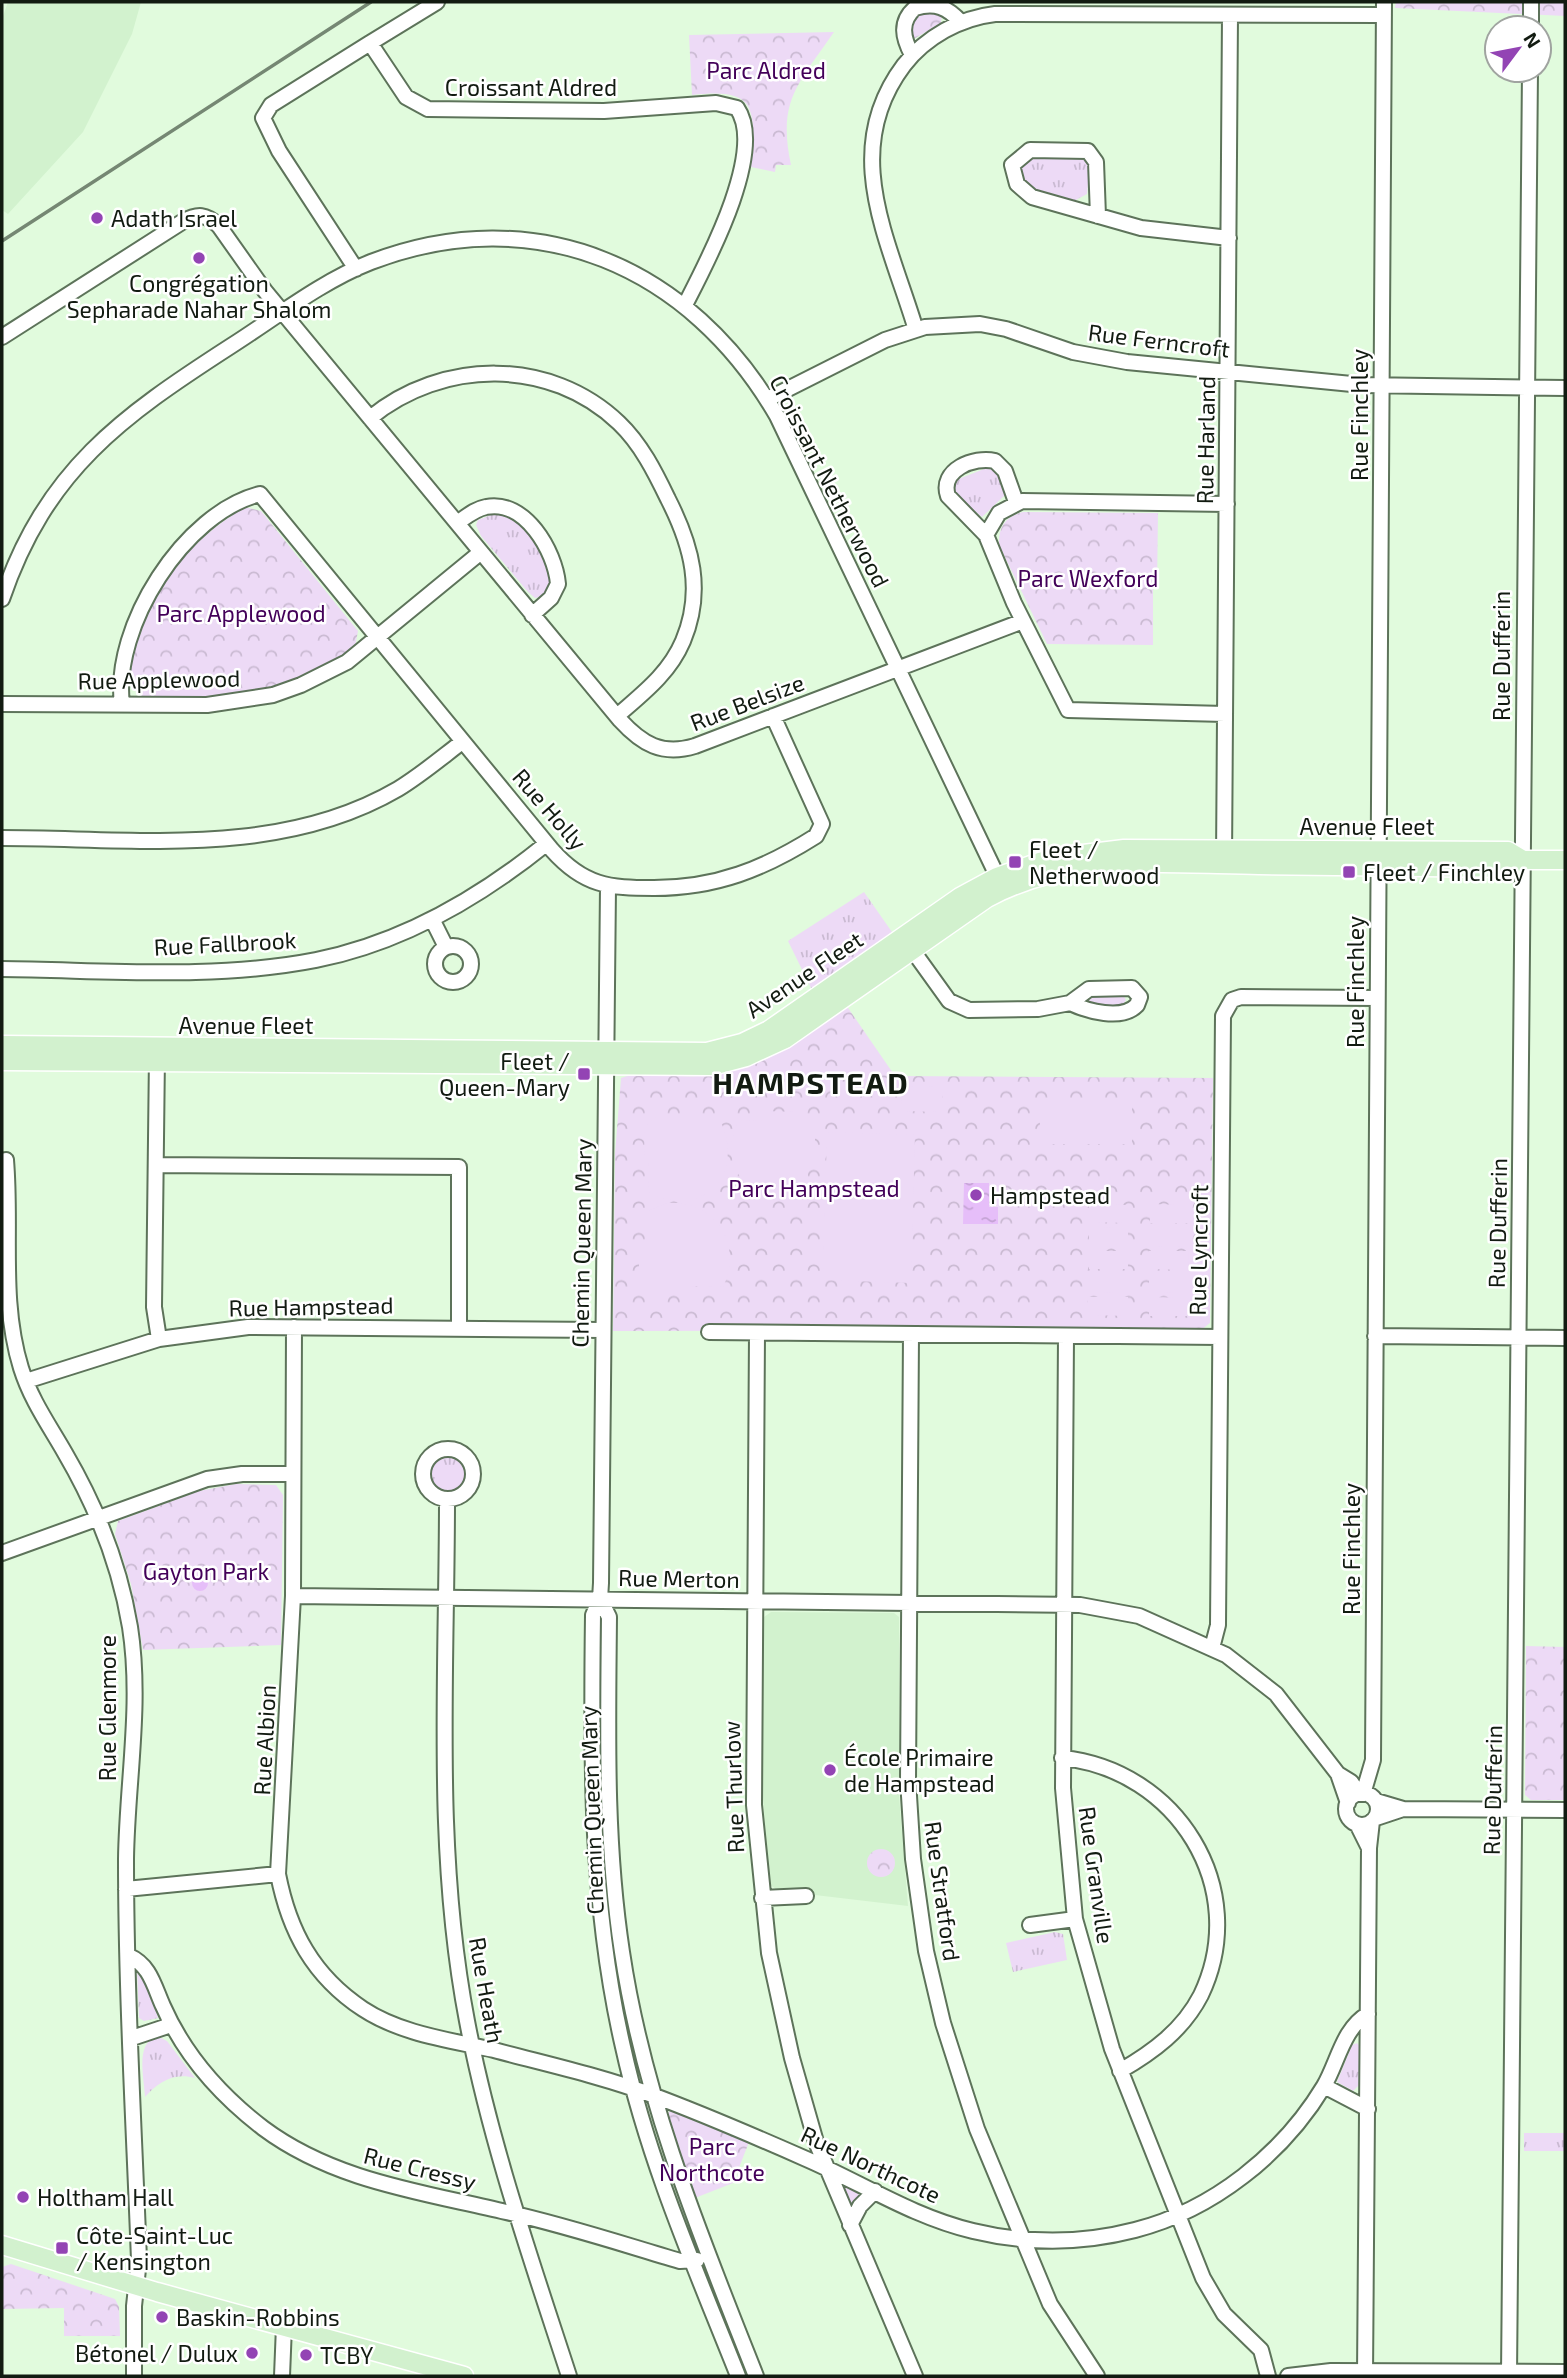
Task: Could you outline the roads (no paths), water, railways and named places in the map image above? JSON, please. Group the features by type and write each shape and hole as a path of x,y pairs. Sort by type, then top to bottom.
{"main road":[{"name":"Avenue Fleet","path":"2,1061 157,1056 605,1060 712,1066 746,1057 785,1039 907,943 1000,883 1095,866 1224,857 1378,858 1510,867 1523,860 1565,860"},
{"name":"Avenue Fleet","path":"2,1045 157,1056"},
{"path":"2,2245 136,2286 285,2326 420,2370 464,2376"}],"street":[{"path":"356,269 279,151 264,118 271,105 437,2"},
{"path":"912,55 903,32 904,23 915,8 933,5 943,7 961,22"},
{"path":"916,330 875,197 870,168 872,131 880,102 912,55 961,22 995,14 1230,15 1384,8"},
{"name":"Rue Finchley","path":"1366,1796 1373,1760 1384,8"},
{"name":"Rue Harland","path":"1224,857 1230,15"},
{"name":"Croissant Aldred","path":"370,43 406,97 428,109 604,111 716,103 737,108 743,121 743,142 735,195 716,247 685,305"},
{"name":"Rue Dufferin","path":"1509,2374 1530,84"},
{"path":"1098,216 1096,162 1088,151 1030,150 1013,165 1013,174 1023,192 1098,216 1141,228 1229,239"},
{"name":"Rue Belsize","path":"2,337 182,222 201,215 219,226 283,313 617,716 644,743 673,750 695,746 1023,621"},
{"name":"Croissant Netherwood","path":"2,599 9,555 54,492 99,441 143,404 283,313 356,269 407,250 450,240 485,237 530,240 579,251 624,268 685,305 731,349 768,399 1000,883"},
{"name":"Rue Ferncroft","path":"768,399 870,345 916,330 980,324 1094,357 1229,373 1382,386 1565,388"},
{"path":"370,418 398,398 433,383 470,373 500,373 536,379 576,393 605,412 633,439 651,466 689,544 696,587 688,628 670,666 617,716"},
{"path":"1016,502 1005,471 995,461 982,461 953,470 948,475 948,496 986,535 1023,621 1068,710 1225,714"},
{"name":"Rue Holly","path":"122,704 122,670 134,627 149,594 188,540 224,510 260,494 546,844 572,869 608,887 678,888 714,884 816,836 822,824 773,716"},
{"path":"986,535 999,513 1016,502 1227,504"},
{"path":"457,523 488,506 509,509 528,521 542,542 558,584 551,598 533,615"},
{"name":"Rue Applewood","path":"2,704 207,705 273,695 326,673 377,637 481,552"},
{"path":"2,838 225,839 297,829 379,799 416,777 462,742"},
{"name":"Rue Fallbrook","path":"2,969 258,968 335,955 392,937 432,919 507,875 546,844"},
{"name":"Chemin Queen Mary","path":"608,887 600,1599 593,1615 594,1860 610,1984 633,2088 656,2166 738,2376"},
{"path":"432,919 446,947"},
{"path":"907,943 941,993 958,1007 969,1010 1038,1009 1070,1003"},
{"name":"Rue Lyncroft","path":"1212,1648 1218,1625 1223,1023 1227,1007 1232,1000 1249,997 1377,999"},
{"path":"157,1056 154,1307 159,1339"},
{"name":"Rue Glenmore","path":"2,1161 6,1160 9,1186 11,1322 26,1381 97,1517 123,1594 133,1651 134,1696 126,1889 139,2260 134,2376"},
{"path":"156,1165 459,1167 459,1328"},
{"name":"Rue Albion","path":"294,1327 293,1596 278,1874 287,1912 296,1936 309,1958 336,1989 382,2020 473,2045"},
{"name":"Rue Hampstead","path":"26,1381 159,1339 238,1328 603,1330"},
{"path":"709,1332 1220,1337"},
{"name":"Rue Thurlow","path":"757,1334 754,1805 762,1898 779,2005 792,2059 826,2167 915,2376"},
{"name":"Rue Stratford","path":"912,1334 910,1825 926,1951 943,2023 965,2097 1050,2304 1097,2376"},
{"name":"Rue Granville","path":"1066,1336 1062,1758 1066,1837 1075,1919 1099,2012 1177,2215 1212,2297 1231,2322 1261,2350 1268,2376"},
{"path":"1375,1336 1565,1338"},
{"path":"2,1553 206,1479 242,1474 293,1474"},
{"name":"Rue Heath","path":"447,1499 448,1862 458,1960 473,2045 499,2157 569,2376"},
{"name":"Rue Merton","path":"293,1596 1064,1605 1139,1616 1212,1648 1254,1675 1276,1694 1338,1774"},
{"name":"Chemin Queen Mary","path":"600,1599 609,1617 611,1859 624,1969 652,2095 708,2256 756,2376"},
{"path":"1062,1758 1113,1768 1164,1802 1194,1840 1213,1893 1215,1943 1201,1994 1168,2038 1120,2071"},
{"path":"1338,1774 1366,1796 1403,1809 1565,1810"},
{"path":"1338,1774 1348,1804 1349,1818 1357,1824 1369,1848"},
{"path":"1348,1804 1366,1796"},
{"path":"1365,2374 1369,1848 1374,1820 1366,1796"},
{"path":"1357,1824 1403,1809"},
{"path":"594,1860 611,1859"},
{"path":"126,1889 278,1874"},
{"path":"762,1898 806,1896"},
{"path":"1030,1925 1075,1919"},
{"name":"Rue Cressy","path":"129,1956 145,1965 171,2025 214,2085 264,2129 305,2154 335,2169 396,2187 517,2215 680,2261 708,2256"},
{"name":"Rue Northcote","path":"473,2045 633,2088 826,2167 952,2225 1038,2243 1106,2236 1138,2229 1177,2215 1235,2182 1285,2137 1324,2086 1356,2021 1368,2014"},
{"path":"132,2038 171,2025"},
{"path":"1324,2086 1368,2109"},
{"path":"850,2225 860,2206 875,2191"},
{"path":"282,2376 285,2326"},
{"path":"1288,2376 1317,2371 1365,2374 1565,2372"}],"water":[{"name":"Hampstead","path":"964,1183 989,1183 989,1207 998,1207 998,1224 963,1224"},
{"path":"197,1575 203,1575 208,1583 206,1589 197,1591 192,1586 192,1580"}],"railway":[{"path":"2,241 371,2"}],"place":[{"name":"Adath Israel","path":"97,218"},
{"name":"Congrégation Sepharade Nahar Shalom","path":"199,258"},
{"name":"Fleet / Netherwood","path":"1015,862"},
{"name":"Fleet / Finchley","path":"1349,872"},
{"name":"Fleet / Queen-Mary","path":"584,1074"},
{"name":"Hampstead","path":"976,1195"},
{"name":"École Primaire de Hampstead","path":"830,1770"},
{"name":"Holtham Hall","path":"23,2197"},
{"name":"Côte-Saint-Luc / Kensington","path":"62,2248"},
{"name":"Baskin-Robbins","path":"162,2317"},
{"name":"Bétonel / Dulux","path":"252,2353"},
{"name":"TCBY","path":"306,2355"}],"district":[{"name":"HAMPSTEAD","path":"811,1082"}],"park label":[{"name":"Parc Aldred","path":"766,70"},
{"name":"Parc Wexford","path":"1088,578"},
{"name":"Parc Applewood","path":"241,613"},
{"name":"Parc Hampstead","path":"814,1188"},
{"name":"Gayton Park","path":"206,1571"},
{"name":"Parc Northcote","path":"712,2159"}]}
